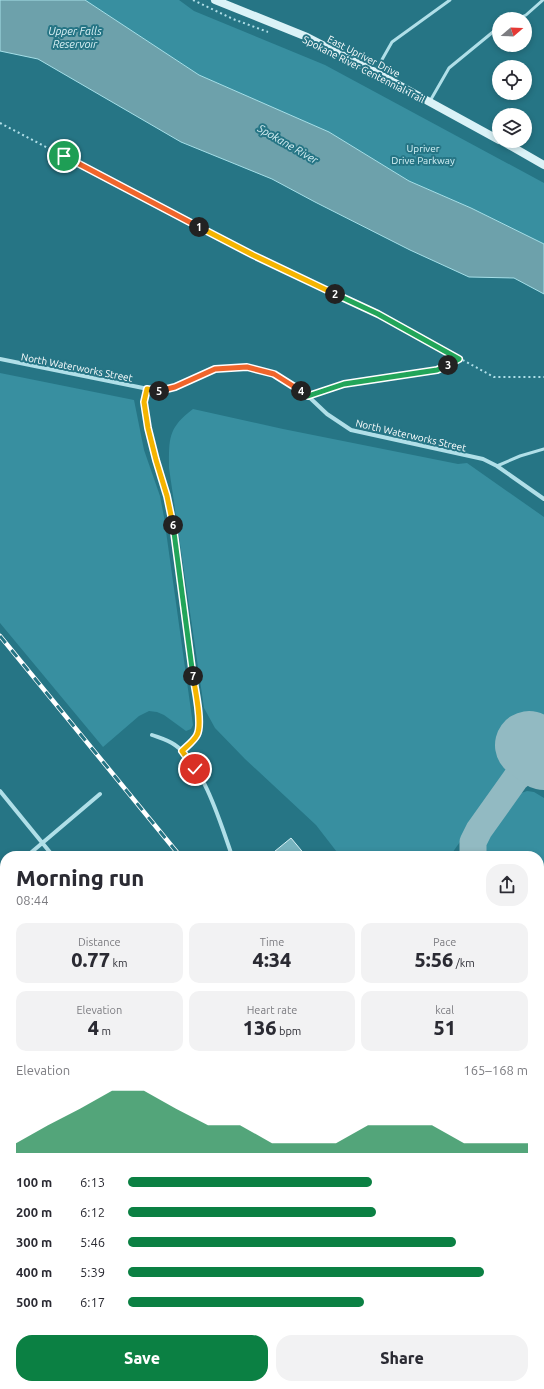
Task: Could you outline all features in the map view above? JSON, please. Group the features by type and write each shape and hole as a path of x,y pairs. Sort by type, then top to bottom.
{"street":[{"name":"East Upriver Drive","path":"215,0 307,38 430,101 492,136"},
{"path":"514,148 544,165"},
{"name":"North Waterworks Street","path":"0,359 158,392 175,387 215,369 247,367 274,374 308,396 328,414 351,430 483,459 497,466 544,499"},
{"path":"152,735 167,741 182,751 195,769 215,806 230,851"},
{"path":"0,791 49,851"},
{"path":"32,851 100,794"}],"lane":[{"path":"375,72 392,42 450,0"},
{"path":"529,12 543,0"},
{"path":"430,101 449,68 492,33"},
{"path":"147,389 144,402 151,441 167,496 172,520 199,720 199,731 196,738 182,751"},
{"path":"497,466 520,456 544,449"}],"path":[{"path":"193,0 232,19 274,34"},
{"path":"0,123 253,255 378,314 494,377 544,377"},
{"path":"308,396 344,384 437,370 459,359"}],"green space":[{"name":"Upriver Drive Parkway","path":"85,0 179,0 194,11 325,65 544,183 544,244 471,208 409,181 329,132 199,75"},
{"path":"0,373 134,400 144,450 160,496 164,517 193,725 191,729 186,731 164,715 149,711 139,716 103,747 0,623"},
{"path":"193,409 283,429 458,464 467,463 544,517 544,723 454,851 336,851 316,825 245,759 215,728 204,708 169,468 169,449 172,434 174,428"},
{"path":"527,791 534,792 544,798 544,851 479,851 480,842 513,796"}],"water":[{"name":"Upper Falls Reservoir","path":"0,0 85,0 199,75 329,132 409,181 471,208 544,244 544,294 514,278 469,277 410,250 272,179 181,142 38,59 0,51"}],"building":[{"path":"291,838 302,851 275,851"}],"taxiway":[{"path":"473,851 473,842 479,830 516,778 522,773 536,767 544,766"}],"runway":[{"path":"529,745 544,756"}],"railway":[{"path":"0,636 176,851"}],"route":[{"path":"64,156 253,255 378,314 459,359 437,370 344,384 308,396 274,374 247,367 215,369 175,387 158,392 147,389 144,402 148,428 170,508 188,630 199,720 199,731 196,738 182,751 195,769"}],"water label":[{"name":"Spokane River","path":"288,144"}]}
